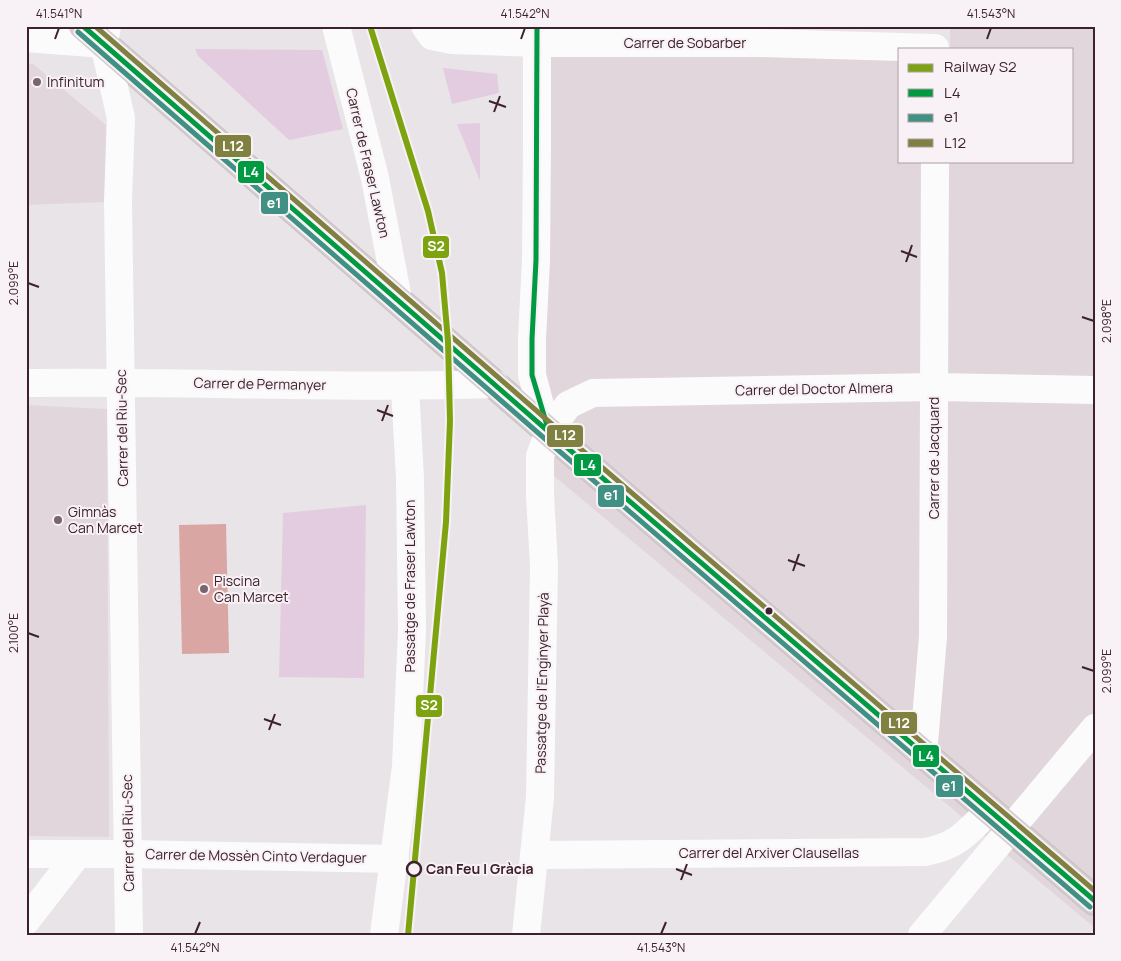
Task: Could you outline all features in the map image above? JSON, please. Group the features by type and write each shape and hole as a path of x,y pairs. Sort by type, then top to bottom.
{"main road":[{"path":"98,32 550,432 1095,901"}],"street":[{"name":"Carrer de Fraser Lawton","path":"336,26 375,178 398,299"},
{"path":"26,38 98,32"},
{"name":"Carrer del Riu-Sec","path":"98,32 121,118 118,201 129,935"},
{"name":"Carrer de Sobarber","path":"430,32 452,40 537,35 758,44 935,41"},
{"path":"537,35 536,260 532,375 550,432"},
{"name":"Carrer de Jacquard","path":"923,754 933,637 935,162"},
{"name":"Carrer de Permanyer","path":"26,383 121,382 405,387 495,384"},
{"name":"Passatge de Fraser Lawton","path":"384,935 406,766 412,630 410,478 405,387"},
{"name":"Carrer del Doctor Almera","path":"550,432 568,405 593,393 934,388 1095,390"},
{"name":"Passatge de l'Enginyer Playà","path":"526,935 540,797 544,576 540,456 550,432"},
{"path":"922,935 1095,728"},
{"name":"Carrer del Arxiver Clausellas","path":"534,855 925,852 942,849 956,842 989,811"},
{"name":"Carrer de Mossèn Cinto Verdaguer","path":"26,854 395,859"},
{"path":"26,921 78,854"}],"shaded area":[{"path":"950,26 1095,26 1095,928 535,460 532,56 898,49 898,162 1074,162 1074,48 950,48"},
{"path":"195,49 322,50 343,129 289,140 198,56"},
{"path":"26,64 33,64 106,125 105,202 26,205"},
{"path":"443,68 497,74 499,93 452,104"},
{"path":"480,123 480,181 457,124"},
{"path":"26,405 107,409 109,837 26,836"},
{"path":"366,505 364,678 279,677 283,513"},
{"name":"Piscina Can Marcet","path":"226,524 229,653 182,654 179,525"}],"rail line":[{"name":"S2","path":"370,26 428,211 442,273 448,341 450,421 446,522 408,935"}],"transit line":[{"name":"L4","path":"83,26 549,432 1095,901"},
{"name":"L12","path":"95,26 554,426 1095,891"},
{"name":"L4","path":"537,26 536,260 532,375 549,432"},
{"name":"e1","path":"78,32 544,438 1090,907"}],"place":[{"name":"Infinitum","path":"37,82"},
{"name":"Gimnàs Can Marcet","path":"58,520"},
{"name":"Piscina Can Marcet","path":"204,589"},
{"name":"Can Feu | Gràcia","path":"414,869"}]}
